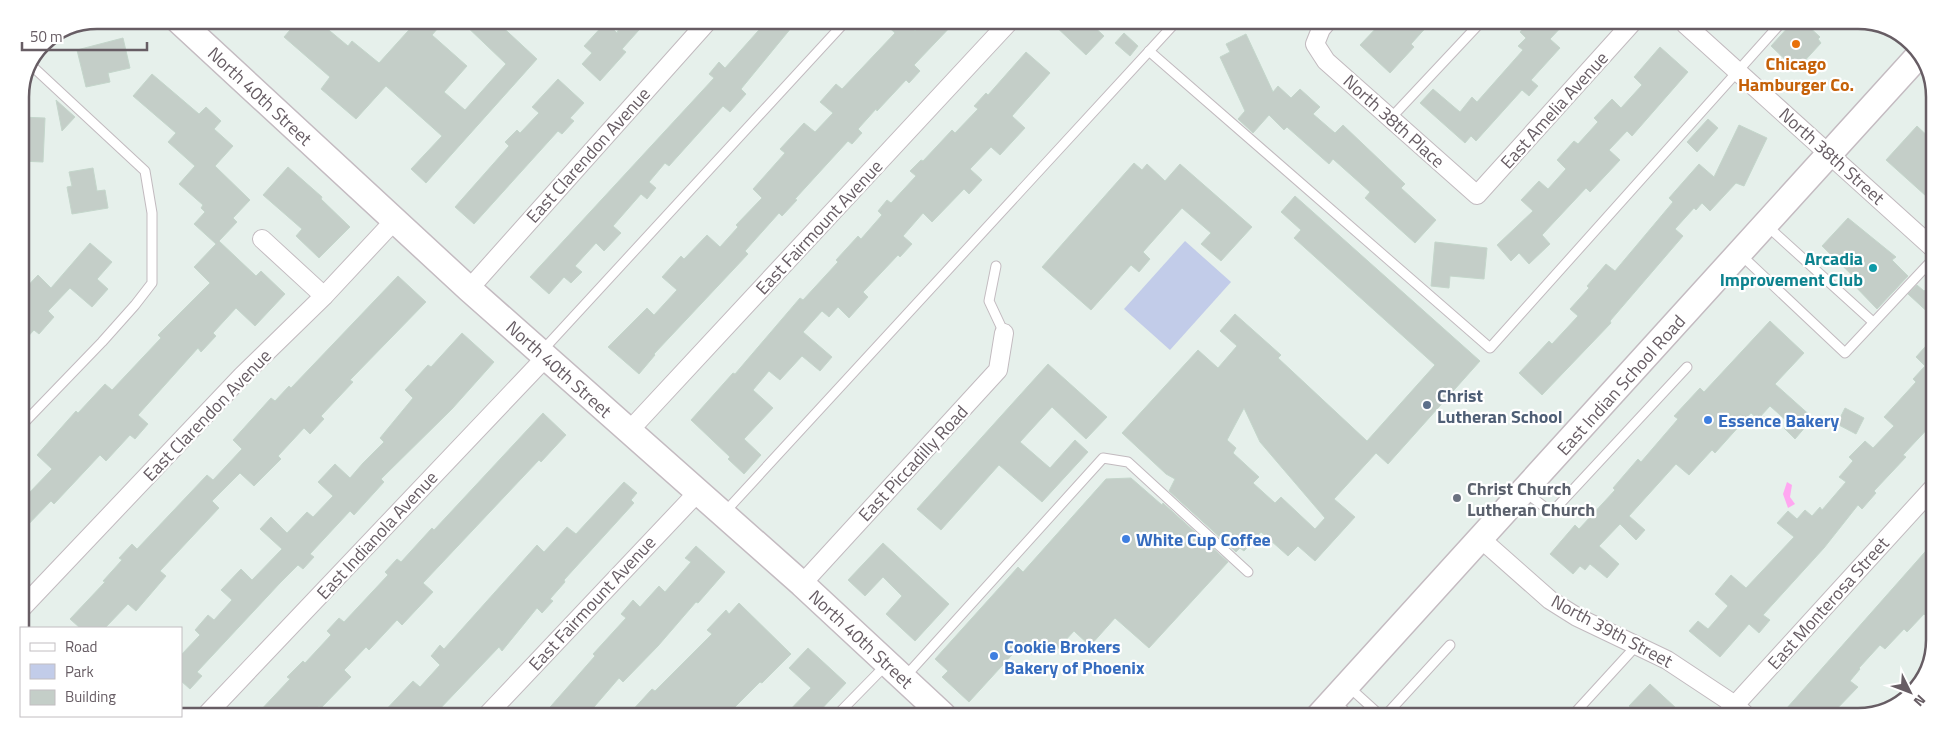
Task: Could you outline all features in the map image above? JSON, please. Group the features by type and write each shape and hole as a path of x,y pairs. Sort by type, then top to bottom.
{"main road":[{"name":"North 40th Street","path":"188,29 468,289 802,584 935,708"},
{"name":"East Indian School Road","path":"1337,704 1524,491 1915,60"}],"street":[{"name":"East Clarendon Avenue","path":"468,289 701,29"},
{"name":"East Fairmount Avenue","path":"628,432 1002,29"},
{"name":"North 38th Place","path":"1321,29 1315,44 1326,61 1477,195"},
{"name":"East Amelia Avenue","path":"1477,195 1627,29"},
{"name":"North 38th Street","path":"1691,29 1926,242"},
{"name":"East Clarendon Avenue","path":"29,601 242,376 324,296 394,221"},
{"path":"262,239 324,296"},
{"name":"East Piccadilly Road","path":"802,584 998,370 1004,333"},
{"name":"East Indianola Avenue","path":"213,708 543,355"},
{"name":"East Fairmount Avenue","path":"494,708 697,493"},
{"name":"East Monterosa Street","path":"1733,708 1926,496"},
{"name":"North 39th Street","path":"1481,539 1550,600 1577,617 1667,660 1726,708"}],"lane":[{"path":"543,355 839,29"},
{"path":"722,515 1169,29"},
{"path":"1390,119 1474,29"},
{"path":"1149,51 1490,348 1776,29"},
{"path":"29,418 135,306 152,283 152,213 145,171 35,69"},
{"path":"1765,225 1874,322"},
{"path":"1740,254 1844,353 1926,267"},
{"path":"996,266 989,301 1004,333"},
{"path":"1524,491 1546,508 1555,509 1687,367"},
{"path":"846,708 895,671 1103,458 1128,462 1248,572"},
{"path":"1392,708 1450,645"},
{"path":"1579,708 1636,646"},
{"path":"1337,704 1352,708"}],"green space":[{"path":"1185,241 1231,282 1170,350 1124,309"}],"shaded area":[{"path":"1787,482 1792,485 1790,497 1795,504 1788,508 1783,494"}],"building":[{"path":"328,29 348,46 352,41 379,63 410,29 437,29 432,35 467,66 444,92 465,110 506,64 469,29 505,29 537,59 426,183 411,169 442,136 386,86 356,119 321,89 330,77 284,37 290,30"},
{"path":"600,29 613,29 617,33 619,29 640,29 622,49 626,52 600,81 582,64 592,53 584,46"},
{"path":"760,29 790,29 741,89 746,94 730,112 723,106 669,166 665,163 649,182 656,188 647,199 641,194 613,226 621,233 604,251 596,243 575,266 582,272 571,283 564,277 549,294 530,277 714,78 709,74 719,62 725,68"},
{"path":"891,29 913,29 915,31 917,29 948,29 914,65 920,71 909,83 906,80 877,111 876,109 858,129 862,133 852,144 848,141 782,216 779,213 745,251 748,254 654,354 639,374 608,347 647,308 654,315 677,290 662,277 681,256 684,259 707,235 720,247 738,227 736,225 762,198 753,189 785,153 780,149 804,123 815,132 833,113 820,102 836,84 842,89 895,33"},
{"path":"1058,29 1096,29 1104,36 1086,55"},
{"path":"1375,29 1425,29 1411,44 1414,47 1390,73 1360,45"},
{"path":"1523,29 1559,29 1550,39 1560,48 1531,80 1538,86 1529,96 1522,90 1476,141 1471,136 1465,143 1420,103 1433,89 1460,112 1472,97 1477,102 1523,50 1518,46 1526,38 1520,32"},
{"name":"Chicago Hamburger Co.","path":"1786,29 1811,29 1820,37 1818,39 1821,43 1799,67 1795,64 1793,67 1771,46"},
{"path":"1124,33 1138,46 1130,56 1115,43"},
{"path":"1246,34 1273,92 1278,86 1291,98 1300,89 1320,107 1313,114 1335,133 1343,125 1405,184 1401,188 1436,220 1415,243 1365,198 1370,192 1333,159 1329,164 1287,127 1284,130 1269,115 1253,133 1238,119 1245,111 1220,57 1230,52 1226,44"},
{"path":"123,38 130,68 108,73 110,82 86,87 77,50"},
{"path":"1660,47 1688,72 1632,136 1627,131 1609,150 1620,160 1590,192 1586,188 1542,235 1550,244 1529,264 1519,253 1511,261 1497,245 1533,211 1521,200 1539,181 1548,189 1566,169 1557,160 1574,141 1578,144 1598,122 1594,118 1612,99 1621,108 1642,85 1634,77"},
{"path":"1026,52 1050,73 1012,116 1025,128 1000,155 991,147 970,169 982,180 969,194 964,189 932,222 923,213 903,236 912,244 900,257 898,255 863,292 868,297 849,318 838,307 829,317 822,311 803,332 832,357 820,371 802,356 780,380 769,371 753,390 773,408 744,439 761,455 744,474 728,459 730,457 691,420 733,373 735,374 800,298 803,300 838,262 836,260 858,236 861,239 882,215 878,211 887,200 891,203 916,176 910,171 921,160 923,161 952,130 955,133 978,109 974,106 986,93 988,95"},
{"path":"152,74 199,114 206,107 221,121 214,129 233,146 215,166 250,200 233,218 237,222 219,241 256,276 261,271 285,294 255,326 236,308 213,333 216,336 201,352 198,348 138,415 148,424 135,439 130,435 106,461 100,455 54,504 51,501 29,524 29,493 52,469 37,455 76,411 78,413 105,384 112,390 161,338 158,335 210,283 194,267 216,244 194,224 205,212 201,208 203,205 179,184 195,166 168,142 176,133 133,96"},
{"path":"558,79 584,103 570,118 574,121 562,134 558,131 474,224 455,207 509,146 505,142 517,130 520,133 539,113 532,107"},
{"path":"56,100 75,117 62,131"},
{"path":"29,117 45,118 43,162 29,161"},
{"path":"1708,119 1718,128 1697,152 1687,142"},
{"path":"1739,125 1767,138 1744,186 1736,183 1710,211 1702,203 1696,210 1694,208 1675,229 1683,236 1610,321 1611,323 1542,395 1519,373 1549,341 1552,344 1578,316 1570,309 1589,288 1587,286 1606,264 1615,271 1673,202 1669,198 1699,164 1714,177"},
{"path":"1917,126 1926,134 1926,196 1886,160"},
{"path":"1134,163 1142,170 1147,164 1165,181 1180,164 1252,227 1221,261 1201,244 1211,233 1182,208 1143,252 1150,259 1139,272 1131,265 1091,310 1042,267"},
{"path":"288,167 322,197 321,199 350,227 319,258 296,236 302,229 263,195"},
{"path":"93,168 97,191 105,190 108,208 72,214 67,187 72,186 69,172"},
{"path":"1295,196 1480,361 1388,464 1376,453 1334,499 1355,517 1315,561 1298,546 1288,556 1261,532 1244,551 1240,548 1236,552 1169,491 1175,479 1166,474 1122,433 1198,350 1218,368 1237,346 1220,331 1235,314 1281,355 1278,358 1367,441 1435,365 1294,238 1301,230 1281,212","holes":["1244,408 1260,442 1325,518 1315,529 1281,497 1275,503 1253,483 1259,477 1233,453 1236,448 1227,440"]},
{"name":"Arcadia Improvement Club","path":"1848,218 1896,257 1892,260 1908,276 1877,309 1852,283 1856,279 1822,246"},
{"path":"1435,242 1487,248 1484,279 1450,276 1449,288 1431,286"},
{"path":"90,243 112,262 97,279 108,289 92,307 70,288 48,311 54,317 39,334 34,330 29,335 29,284 38,275 51,288"},
{"path":"398,276 426,302 350,380 353,382 321,416 324,419 310,434 304,428 278,456 281,459 254,486 240,473 212,501 219,508 160,571 166,576 136,611 128,604 106,627 79,627 70,619 105,582 103,581 122,560 119,558 132,544 137,549 207,475 213,480 242,449 233,440 271,398 275,401 289,386 291,388"},
{"path":"1917,285 1924,291 1926,289 1926,311 1908,294"},
{"path":"1770,321 1804,353 1775,384 1813,418 1795,439 1784,428 1789,423 1770,406 1758,419 1751,413 1715,453 1712,450 1689,475 1676,464 1629,516 1645,530 1636,540 1620,524 1599,546 1619,564 1607,578 1590,564 1585,570 1580,566 1573,574 1550,554 1575,525 1579,529 1615,490 1613,488 1638,459 1641,462 1678,419 1674,416 1700,388 1704,392"},
{"path":"462,333 494,362 452,409 381,479 384,482 354,515 350,511 310,554 314,557 303,569 298,565 197,672 202,676 190,689 182,682 182,654 200,635 195,630 208,615 214,620 232,600 221,590 241,569 252,580 282,549 260,529 271,517 287,533 307,512 313,517 333,496 318,482 335,464 350,478 384,442 380,438 413,398 405,390 428,365 431,367"},
{"path":"1926,346 1926,430 1903,455 1906,457 1874,491 1876,493 1862,509 1858,505 1824,548 1763,615 1770,620 1759,633 1749,624 1720,657 1689,631 1698,621 1708,629 1728,606 1715,594 1731,575 1746,588 1794,537 1777,523 1788,511 1797,519 1805,510 1812,516 1820,507 1822,510 1846,482 1839,477 1853,461 1849,457 1865,441 1873,448 1894,426 1884,417 1916,382 1913,379 1925,366 1916,357"},
{"path":"1048,364 1107,417 1086,439 1052,407 1020,442 1050,468 1075,440 1088,452 1042,502 999,465 941,530 917,509"},
{"path":"1845,408 1864,418 1856,434 1837,424"},
{"path":"543,413 566,435 541,462 539,460 423,583 433,592 402,625 397,620 369,650 366,647 344,670 351,677 321,708 319,706 317,708 263,708 290,679 287,677 303,661 305,663 331,635 327,631 339,618 344,622 388,575 385,572 397,559 401,562 432,528 434,530"},
{"path":"1131,478 1162,505 1163,503 1228,562 1149,648 1115,618 1090,646 1074,631 1053,654 1042,643 1032,655 1021,645 969,702 942,677 948,671 935,659 1018,567 1023,572 1106,479"},
{"path":"624,482 637,493 631,500 634,503 564,580 565,582 550,599 553,601 542,613 537,608 502,651 499,647 441,708 388,708 413,681 420,687 440,665 431,656 440,645 444,649 537,545 544,552 567,527 576,534"},
{"path":"883,543 949,604 915,641 886,614 902,596 883,577 865,596 848,580"},
{"path":"696,546 725,572 658,646 623,682 619,678 593,708 549,708 595,656 593,654 626,618 621,614 633,600 640,607 659,586 665,592 691,562 685,558"},
{"path":"1926,551 1926,616 1924,614 1907,632 1904,629 1885,649 1880,645 1850,681 1858,687 1838,708 1787,708"},
{"path":"739,603 791,654 734,708 635,708 652,689 655,691 712,634 707,630 726,610 729,614"},
{"path":"808,648 846,683 823,708 792,708 811,688 789,668"},
{"path":"1650,684 1676,708 1631,708 1629,706"}],"place":[{"name":"Chicago Hamburger Co.","path":"1796,44"},
{"name":"Arcadia Improvement Club","path":"1873,268"},
{"name":"Christ Lutheran School","path":"1427,405"},
{"name":"Essence Bakery","path":"1708,420"},
{"name":"Christ Church Lutheran Church","path":"1457,498"},
{"name":"White Cup Coffee","path":"1126,539"},
{"name":"Cookie Brokers Bakery of Phoenix","path":"994,656"}]}
